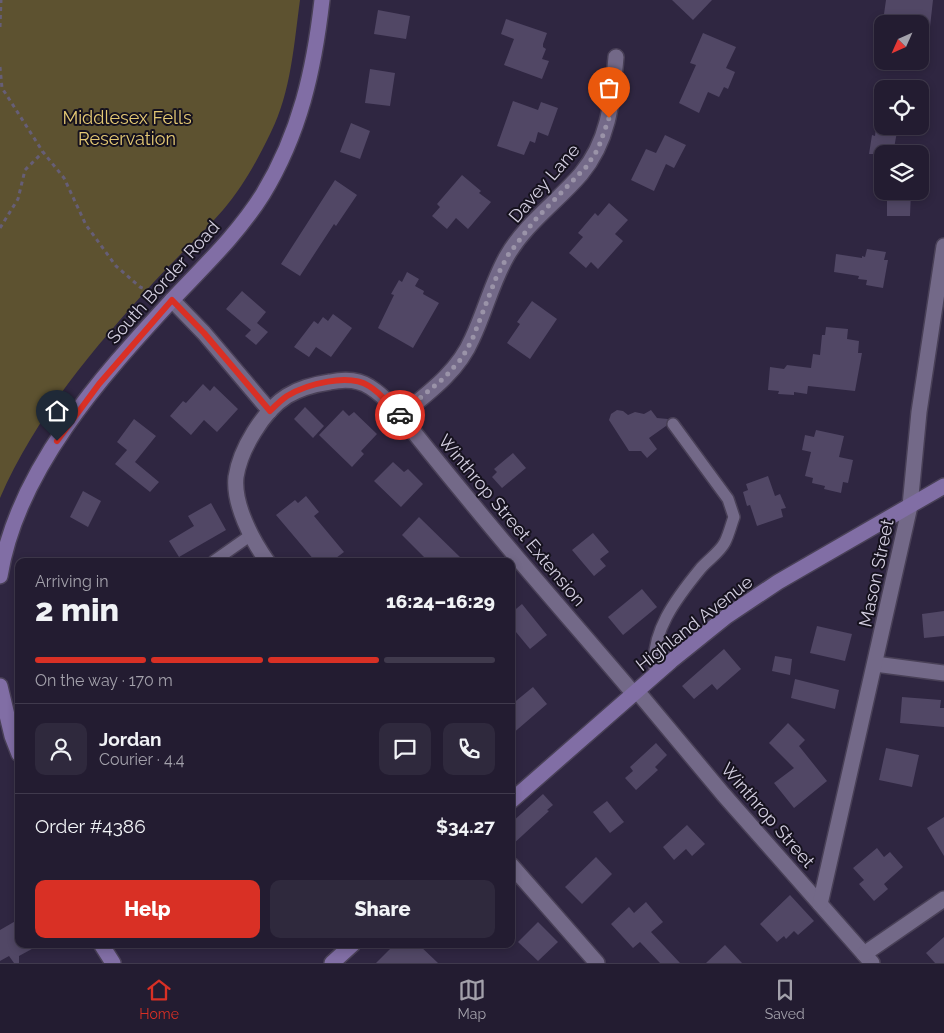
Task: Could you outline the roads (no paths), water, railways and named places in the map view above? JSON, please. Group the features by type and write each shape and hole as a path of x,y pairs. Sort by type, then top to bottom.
{"main road":[{"name":"South Border Road","path":"0,576 6,547 13,527 36,477 57,441 115,363 234,233 270,181 293,134 302,108 312,67 322,0"},
{"name":"Highland Avenue","path":"515,797 716,624 752,599 944,486"},
{"path":"0,686 15,744"},
{"path":"104,948 113,963"},
{"path":"332,963 348,948"}],"street":[{"name":"Davey Lane","path":"400,416 440,382 462,358 472,340 496,278 508,255 534,221 576,179 592,158 602,139 612,107 616,57"},
{"name":"Mason Street","path":"820,904 910,506 917,426 944,246"},
{"path":"172,300 204,333 270,411"},
{"name":"Winthrop Street Extension","path":"265,558 251,535 239,506 236,479 239,462 246,446 270,411 288,396 319,384 349,380 361,382 370,386 400,416 493,530 635,692"},
{"path":"875,664 944,673"},
{"name":"Winthrop Street","path":"635,692 868,959"},
{"path":"515,870 597,963"},
{"path":"868,959 944,899"}],"lane":[{"path":"656,674 655,646 674,601 725,543 734,516 728,499 673,424"},
{"path":"218,558 251,535"}],"park label":[{"name":"Middlesex Fells Reservation","path":"127,127"}]}
